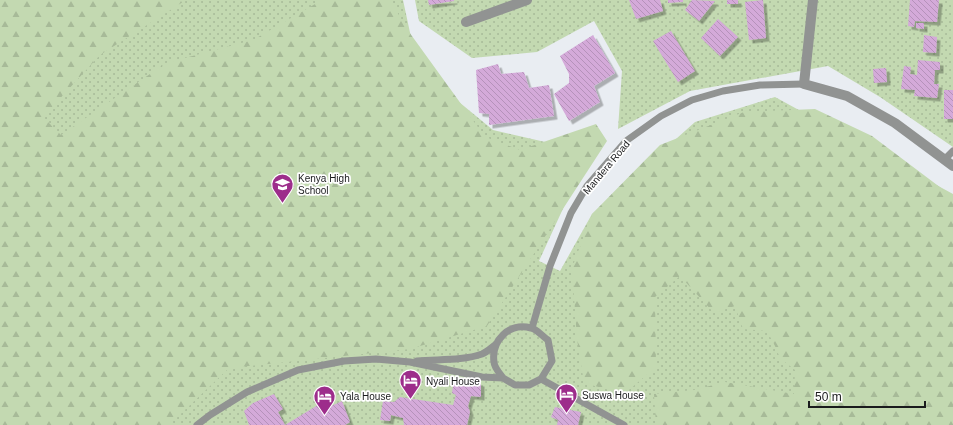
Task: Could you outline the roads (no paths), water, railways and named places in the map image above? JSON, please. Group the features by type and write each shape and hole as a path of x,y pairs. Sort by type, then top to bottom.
{"street":[{"path":"466,22 527,0"},
{"path":"804,84 813,0"},
{"name":"Mandera Road","path":"804,84 847,96 895,123 953,166"}],"lane":[{"name":"Mandera Road","path":"532,328 550,266 572,213 587,186 626,141 661,116 692,100 723,91 760,85 804,84"},
{"path":"945,159 953,151"},
{"path":"197,425 247,392 298,370 344,361 376,359 410,362 482,377 503,378 515,385 529,385 541,380 552,361 548,340 532,328 517,327 504,333 495,345 483,354 465,358 410,362"},
{"path":"495,345 494,363 503,378"},
{"path":"541,380 624,425"}],"place":[{"name":"Kenya High School","path":"283,204"},
{"name":"Nyali House","path":"411,400"},
{"name":"Suswa House","path":"566,414"},
{"name":"Yala House","path":"324,416"}]}
